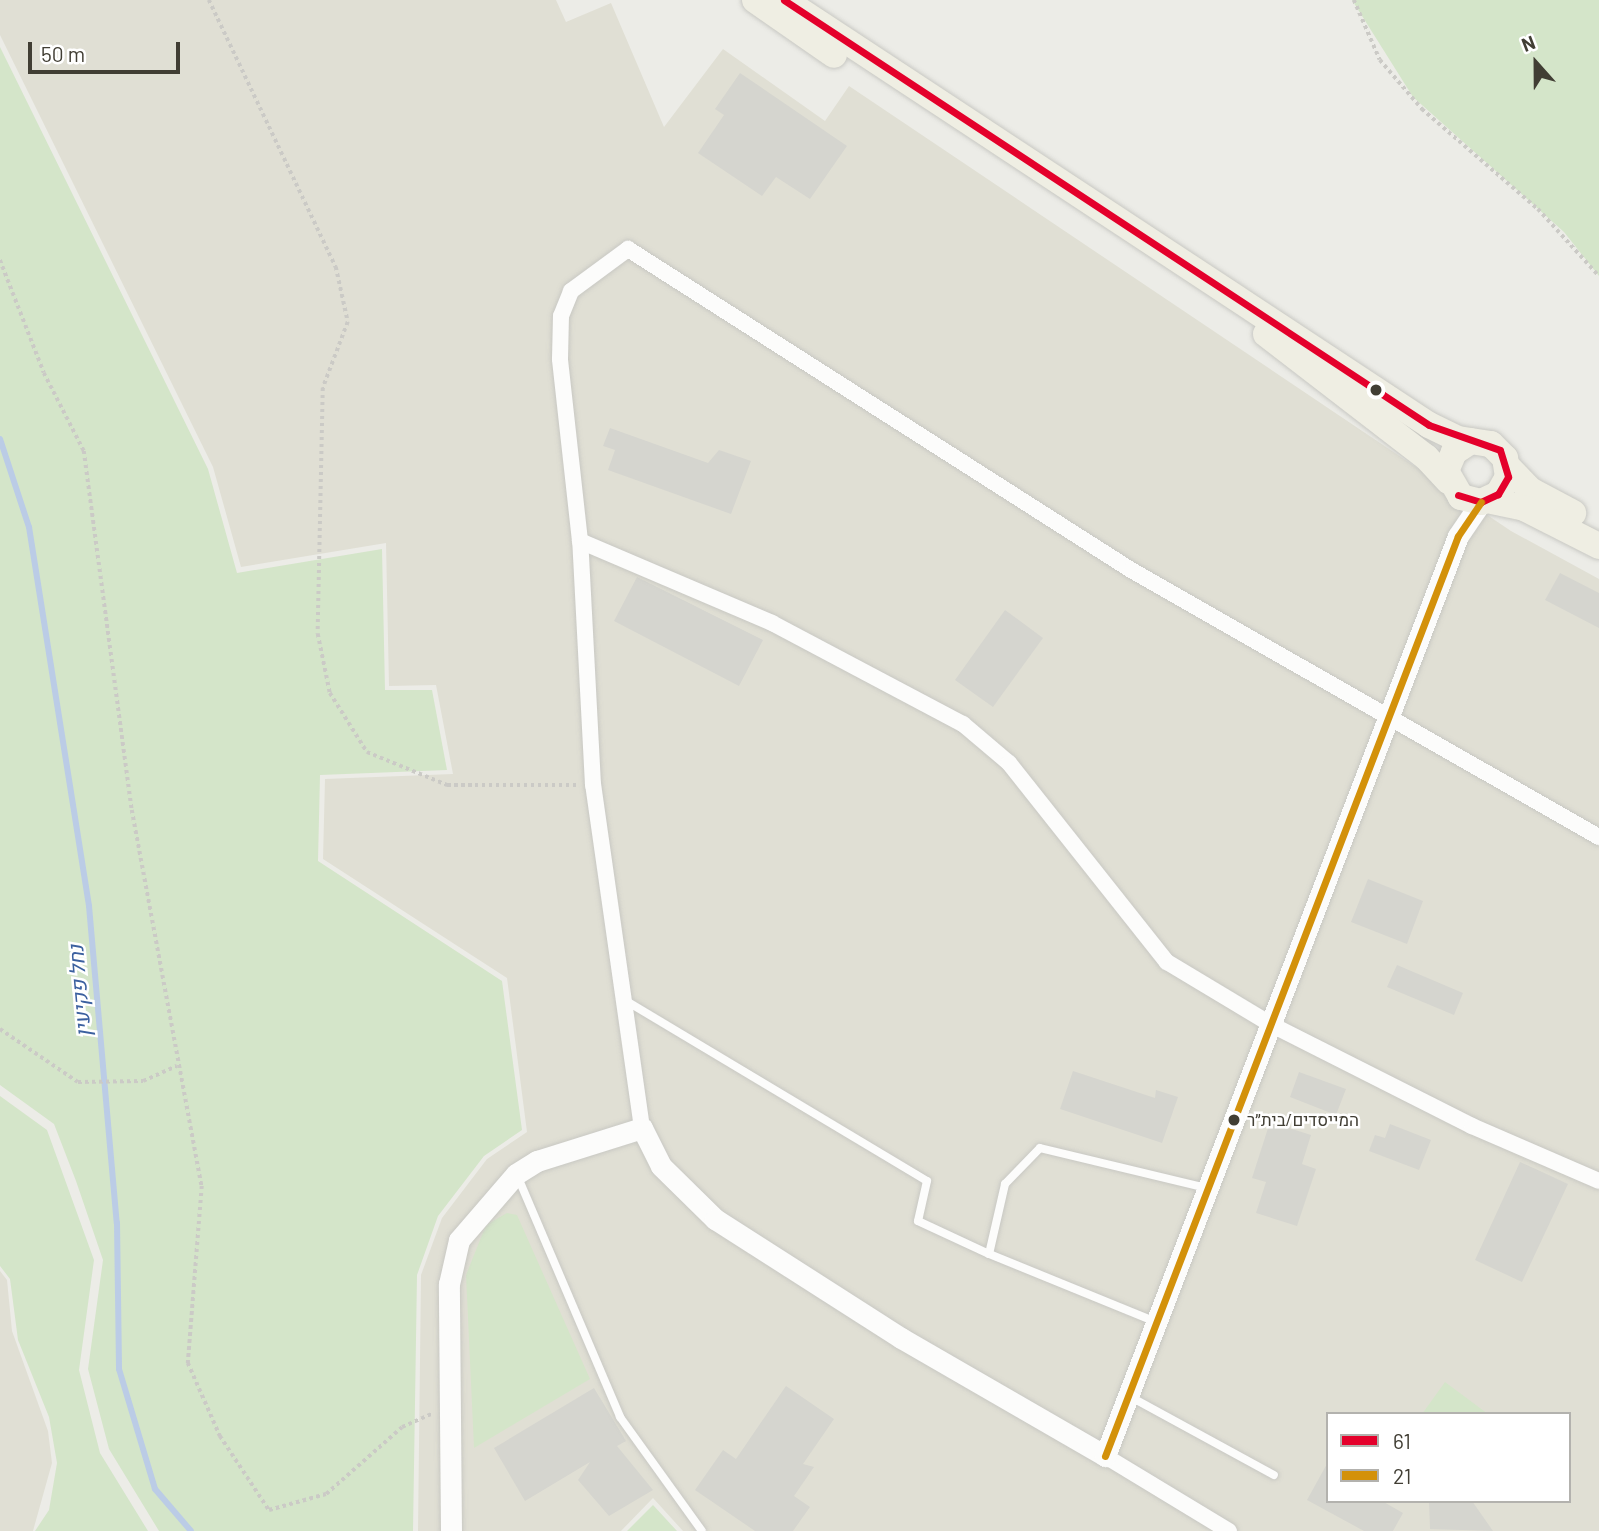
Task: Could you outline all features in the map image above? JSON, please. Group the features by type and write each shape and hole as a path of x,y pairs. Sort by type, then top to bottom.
{"main road":[{"path":"755,0 1242,316 1426,457 1451,486 1484,501 1524,508 1599,546"},
{"path":"784,0 1429,425 1471,441 1491,444 1508,467 1530,489 1599,526"},
{"path":"1451,486 1448,461 1471,441"},
{"path":"1484,501 1504,486 1508,467"}],"street":[{"path":"1229,1531 901,1338 715,1219 661,1166 642,1128 619,996 593,785 580,541 561,316 571,291 628,248 1131,570 1599,837"},
{"path":"1451,486 1458,536"},
{"path":"1105,1456 1458,536 1484,501"},
{"path":"580,541 772,623 963,724 1009,763 1167,962 1270,1024 1472,1126 1599,1181"},
{"path":"451,1531 452,1259 477,1213 516,1174 537,1160 642,1128"}],"lane":[{"path":"619,996 927,1181 918,1221 989,1254 1156,1322"},
{"path":"989,1254 1005,1184 1040,1148 1208,1188"},
{"path":"516,1174 620,1417 702,1531"},
{"path":"1128,1395 1274,1475"}],"path":[{"path":"209,0 337,267 348,322 323,388 318,634 330,693 368,752 447,785 593,785"},
{"path":"1354,0 1380,60 1422,109 1538,209 1599,276"},
{"path":"0,260 44,373 84,451 132,810 177,1066 202,1186 188,1363 220,1436 269,1510 326,1494 402,1427 450,1406"},
{"path":"0,1029 78,1082 143,1081 177,1066"}],"shaded area":[{"path":"0,0 556,0 566,22 611,3 664,127 723,49 825,121 849,86 1511,531 1599,579 1599,1531 683,1531 653,1498 621,1531 418,1531 421,1275 442,1218 487,1159 527,1132 507,978 323,859 325,779 453,774 436,685 389,686 386,543 241,567 213,467 0,35"},
{"path":"0,1271 7,1280 12,1331 48,1431 52,1463 33,1531 0,1531"}],"green space":[{"path":"1352,0 1599,0 1599,276 1564,232 1413,97"},
{"path":"0,47 208,469 237,573 382,549 385,690 432,690 447,770 320,775 318,861 502,981 522,1130 484,1156 438,1216 417,1275 413,1531 159,1531 109,1449 88,1369 103,1260 76,1181 54,1124 0,1085"},
{"path":"0,1096 47,1130 94,1260 79,1370 100,1453 148,1531 35,1531 49,1510 57,1463 49,1417 18,1340 10,1279 0,1266"},
{"path":"507,1213 517,1215 590,1379 474,1448 466,1275 486,1225"},
{"path":"1445,1382 1485,1412 1423,1412"},
{"path":"653,1505 677,1531 627,1531"}],"building":[{"path":"740,73 847,146 810,199 776,177 762,196 698,153 724,115 715,109"},
{"path":"610,428 708,463 719,450 751,461 731,514 608,470 615,450 603,446"},
{"path":"1560,573 1599,593 1599,628 1545,600"},
{"path":"637,577 763,640 739,686 614,621"},
{"path":"1005,610 1043,638 993,707 955,680"},
{"path":"1368,879 1423,901 1407,944 1351,922"},
{"path":"1397,965 1463,993 1454,1015 1387,987"},
{"path":"1073,1071 1155,1098 1156,1090 1178,1097 1162,1143 1060,1109"},
{"path":"1299,1072 1346,1089 1336,1115 1290,1097"},
{"path":"1270,1122 1311,1135 1302,1164 1316,1169 1297,1226 1256,1213 1266,1182 1252,1178"},
{"path":"1390,1124 1431,1140 1419,1170 1369,1151 1375,1135 1385,1138"},
{"path":"1520,1162 1568,1184 1522,1282 1475,1260"},
{"path":"786,1386 834,1419 803,1464 814,1467 794,1496 810,1507 793,1531 755,1531 695,1490 723,1450 736,1459"},
{"path":"594,1388 626,1441 617,1446 653,1490 609,1516 578,1480 590,1462 525,1501 494,1448"},
{"path":"1326,1466 1326,1503 1386,1503 1403,1513 1393,1531 1364,1531 1307,1500"},
{"path":"1429,1503 1473,1503 1493,1531 1430,1529"}],"waterway":[{"name":"נחל פקיעין","path":"0,439 29,527 89,906 117,1223 119,1369 155,1489 191,1531"}],"transit line":[{"name":"61","path":"784,0 1429,425 1500,450 1508,477 1498,494 1481,502 1458,495"},
{"name":"21","path":"1105,1456 1458,536 1481,502"}],"place":[{"name":"המייסדים/בית״ר","path":"1234,1120"}]}
